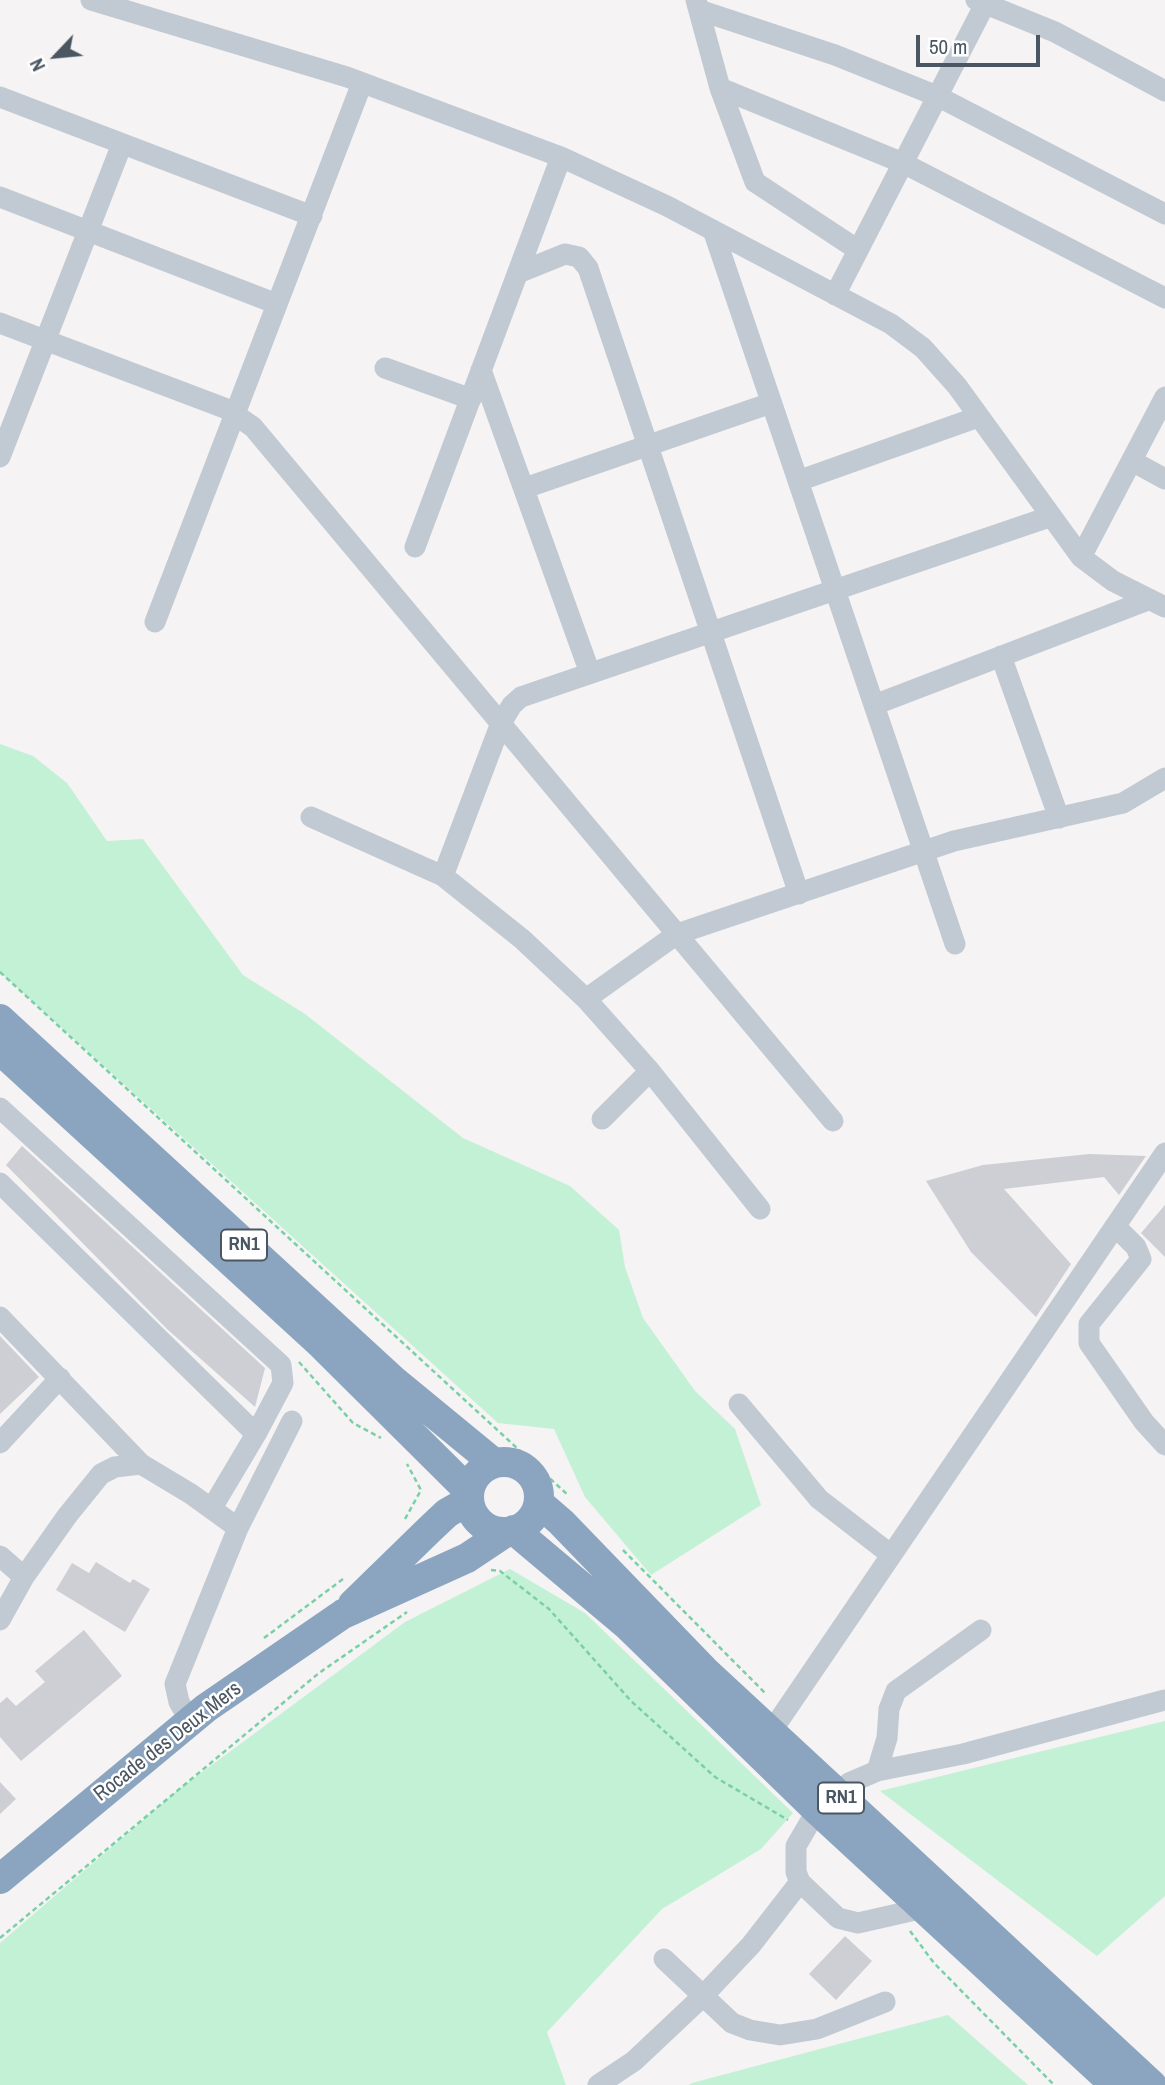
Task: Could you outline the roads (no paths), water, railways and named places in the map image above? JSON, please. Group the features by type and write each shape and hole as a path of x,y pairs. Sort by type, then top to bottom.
{"highway":[{"name":"RN1","path":"0,1019 383,1371 494,1463 504,1461 523,1467 536,1483 538,1503 561,1522 666,1633 771,1732 821,1810 911,1911 1143,2078"},
{"name":"RN1","path":"0,1051 323,1345 468,1496 482,1525 510,1531 627,1625 821,1810 1143,2078"},
{"path":"468,1496 481,1469 494,1463"},
{"name":"Rocade des Deux Mers","path":"0,1879 190,1721 343,1614 411,1545 468,1496"},
{"path":"510,1531 534,1516 538,1503"},
{"name":"Rocade des Deux Mers","path":"343,1614 467,1558 510,1531"}],"street":[{"path":"91,0 362,83 561,157 713,230 891,324 923,348 978,416 1049,517 1081,557 1156,604"},
{"path":"835,295 937,96 980,2 1055,32 1165,91"},
{"path":"697,5 835,55 937,96 1165,214"},
{"path":"697,5 720,88 755,182 858,250"},
{"path":"155,622 362,83"},
{"path":"720,88 903,163 1165,298"},
{"path":"0,97 312,216"},
{"path":"0,457 122,144"},
{"path":"415,547 561,157"},
{"path":"0,197 277,304"},
{"path":"713,230 955,944"},
{"path":"518,273 565,254 572,254 585,261 799,894"},
{"path":"0,323 235,414 266,441 834,1121"},
{"path":"385,369 471,398"},
{"path":"481,370 590,673"},
{"path":"1081,557 1165,397"},
{"path":"525,488 771,403"},
{"path":"797,481 978,416"},
{"path":"1132,461 1165,479"},
{"path":"443,876 501,723 512,705 521,697 1049,517"},
{"path":"874,705 1001,656 1156,604"},
{"path":"1001,656 1059,818"},
{"path":"586,999 677,934 954,841 1124,803 1165,778"},
{"path":"311,817 443,876 522,939 586,999 650,1071 760,1209"},
{"path":"602,1119 650,1071"},
{"path":"0,1108 281,1365 283,1382 212,1508"},
{"path":"771,1732 1165,1153"},
{"path":"0,1183 256,1434"},
{"path":"1115,1226 1136,1247 1141,1259 1089,1324 1089,1343 1144,1422 1165,1445"},
{"path":"0,1317 141,1464 212,1508 238,1528"},
{"path":"0,1443 60,1378"},
{"path":"740,1404 819,1499 890,1554"},
{"path":"190,1721 179,1702 175,1684 238,1528 292,1420"},
{"path":"0,1620 24,1577 101,1474 115,1467 141,1464"},
{"path":"0,1556 24,1577"},
{"path":"877,1771 887,1738 889,1709 896,1691 981,1630"},
{"path":"911,1911 847,1923 800,1882 794,1857 796,1846 821,1810 849,1783 877,1771 963,1754 1165,1700"},
{"path":"598,2085 634,2061 702,1997 751,1945 800,1882"},
{"path":"664,1959 732,2023 780,2035 817,2029 885,2002"}]}
